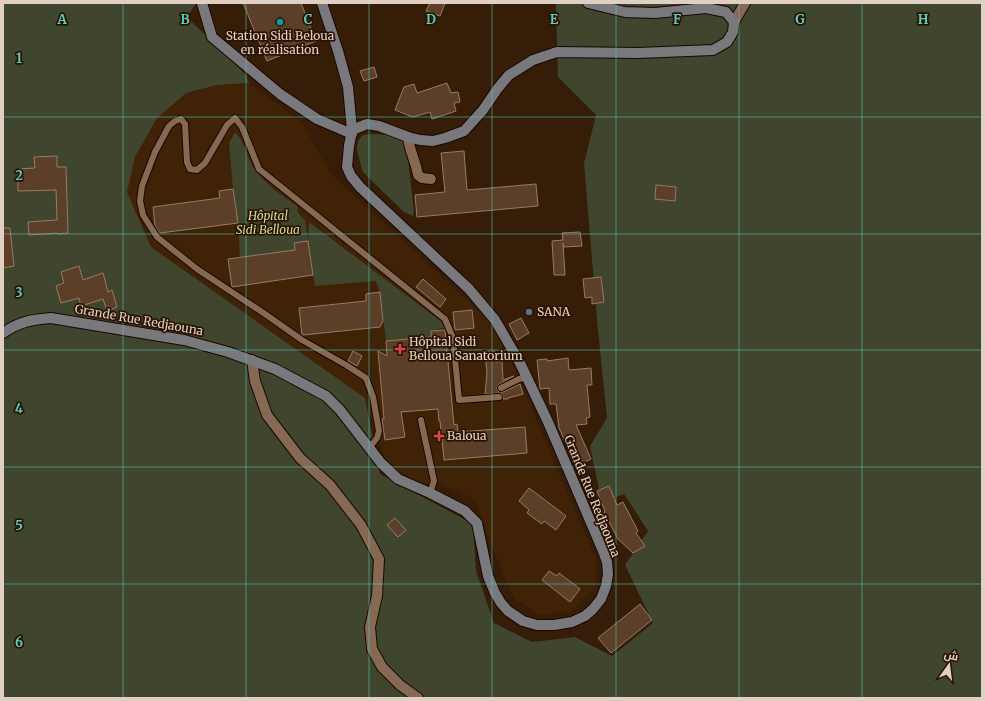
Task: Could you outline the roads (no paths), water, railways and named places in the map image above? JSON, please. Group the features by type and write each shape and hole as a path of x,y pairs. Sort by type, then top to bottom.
{"street":[{"path":"202,3 212,37 280,94 317,119 352,132 367,124 379,126 408,137 434,141 464,131 483,110 498,88 510,75 533,60 556,52 638,53 713,50 727,42 733,32 734,22 745,3"},
{"name":"Grande Rue Redjaouna","path":"3,333 12,327 29,320 51,318 184,340 228,352 275,369 326,396 340,410 381,463 398,479 430,493 465,512 478,523 488,576 495,593 508,611 523,621 538,625 554,625 572,622 585,616 593,609 606,586 608,574 607,562 551,429 520,363 495,320 469,289 360,187 351,176 347,167 348,146 352,132 348,87 322,3"},
{"path":"588,3 625,12 655,13 706,8 726,12 734,22"},
{"path":"408,137 418,175 422,178 432,179"},
{"path":"252,360 255,381 267,415 300,458 330,485 360,525 379,559 377,596 370,628 372,649 382,666 400,685 418,698"}],"lane":[{"path":"369,448 377,438 379,431 373,397 366,378 302,340 197,269 157,238 143,215 140,201 142,186 155,152 169,126 175,121 181,120 185,124 187,162 190,170 197,170 205,163 227,125 235,118 242,127 259,169 445,319 453,338 459,400 499,397"},
{"path":"502,388 526,377"},
{"path":"421,420 434,481 430,493"}],"place":[{"name":"Station Sidi Beloua en réalisation","path":"280,22"},
{"name":"SANA","path":"529,312"},
{"name":"Hôpital Sidi Belloua Sanatorium","path":"400,349"},
{"name":"Baloua","path":"439,436"}],"park label":[{"name":"Hôpital Sidi Belloua","path":"268,223"}]}
